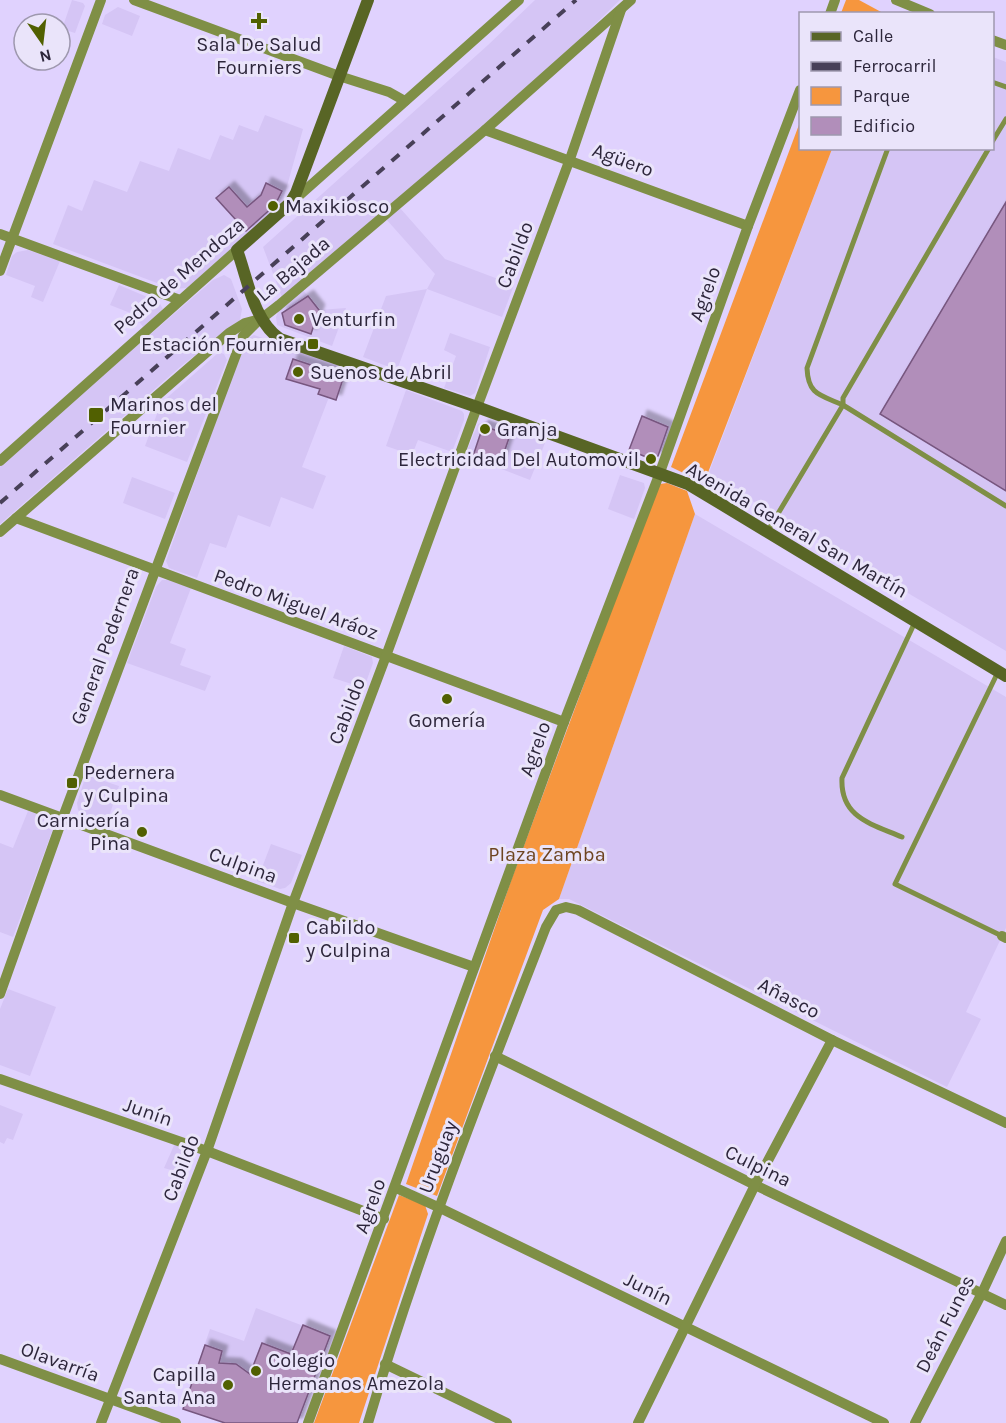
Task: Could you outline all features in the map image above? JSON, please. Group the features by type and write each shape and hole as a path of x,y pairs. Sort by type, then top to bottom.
{"street":[{"path":"0,271 101,0"},
{"path":"134,0 339,76 389,92 405,101"},
{"path":"290,203 296,193 368,0"},
{"name":"Pedro de Mendoza","path":"0,461 519,0"},
{"name":"La Bajada","path":"0,532 229,333 245,323 261,319 485,130 631,0"},
{"path":"896,0 908,2 926,12"},
{"name":"Cabildo","path":"101,1423 207,1151 293,903 570,159 621,10"},
{"name":"Agrelo","path":"308,1423 396,1188 564,722 659,475 748,226 799,95"},
{"name":"Agüero","path":"485,130 570,159 748,226"},
{"path":"0,234 180,300"},
{"name":"Avenida General San Martín","path":"237,250 261,319 280,339 477,406 688,484 1002,674"},
{"name":"General Pedernera","path":"0,994 154,570 243,336 261,319"},
{"name":"Pedro Miguel Aráoz","path":"16,518 564,722"},
{"name":"Culpina","path":"0,795 474,967"},
{"name":"Añasco","path":"556,910 566,907 578,910 832,1040 1006,1123"},
{"name":"Uruguay","path":"368,1423 385,1364 438,1207 546,927 556,910"},
{"path":"638,1423 755,1185 832,1040"},
{"name":"Culpina","path":"495,1056 755,1185 1006,1305"},
{"name":"Junín","path":"0,1079 207,1151 384,1219"},
{"name":"Junín","path":"396,1188 884,1423"},
{"name":"Deán Funes","path":"915,1423 1006,1241"},
{"name":"Olavarría","path":"0,1359 176,1423"},
{"path":"385,1364 507,1423"}],"lane":[{"path":"994,140 1006,119"},
{"path":"887,150 807,368 808,379 814,392 843,405 1006,506"},
{"path":"767,532 843,405 843,398 988,150"},
{"path":"902,837 858,818 851,812 844,799 842,778 915,622"},
{"path":"1002,674 895,884 1004,937"}],"shaded area":[{"path":"72,0 83,3 85,6 75,33 72,32 72,12 68,12"},
{"path":"535,0 620,0 560,58 283,300 263,247"},
{"path":"118,7 140,16 132,36 102,24 105,15"},
{"path":"994,57 1006,62 1006,651 708,475 832,150 994,150"},
{"path":"265,115 303,129 282,204 187,288 173,289 53,244 68,205 82,211 94,180 127,192 140,161 169,171 178,148 210,160 220,135 233,140 239,125 258,132"},
{"path":"400,208 445,259 514,285 502,317 427,289 435,274 386,219"},
{"path":"28,250 60,261 43,302 31,297 35,286 6,275 12,256 17,252"},
{"path":"224,275 231,279 242,309 240,320 180,367 0,524 0,465 213,280"},
{"path":"119,285 159,302 163,309 144,328 133,314 110,305"},
{"path":"427,289 397,370 363,357 386,296"},
{"path":"303,290 319,310 346,308 332,346 277,325 278,312"},
{"path":"450,333 490,347 475,393 470,396 444,388 456,356 444,350"},
{"path":"254,335 341,366 302,467 326,476 313,509 281,497 270,527 238,515 226,548 210,543 197,578 169,568 166,561 245,340"},
{"path":"221,353 227,360 187,462 145,446 161,403"},
{"path":"406,390 462,411 464,420 452,452 418,440 412,455 386,446"},
{"path":"489,420 545,443 530,480 465,455 478,424"},
{"path":"620,475 644,483 645,488 634,519 608,509"},
{"path":"132,477 175,493 165,519 123,503"},
{"path":"695,514 1006,697 1006,928 966,1012 981,1019 947,1087 569,899 559,899"},
{"path":"162,580 191,588 170,643 186,649 180,665 211,676 205,691 127,663 156,587"},
{"path":"344,646 372,657 373,663 364,688 333,678"},
{"path":"86,775 119,786 107,823 78,810 77,803"},
{"path":"28,811 49,818 53,829 13,937 0,932 0,843 13,848"},
{"path":"271,844 302,855 291,883 285,888 280,889 257,881"},
{"path":"8,989 56,1007 30,1076 0,1065 0,1009"},
{"path":"0,1105 23,1114 13,1140 7,1138 4,1144 0,1142"},
{"path":"175,1143 185,1147 190,1156 185,1174 164,1168"},
{"name":"Colegio Hermanos Amezola","path":"256,1308 330,1336 297,1423 225,1423 183,1409 210,1329 244,1341"}],"green space":[{"path":"846,0 859,0 881,12 841,12"},
{"path":"799,125 799,150 832,150 704,483 671,467"},
{"name":"Plaza Zamba","path":"667,483 687,491 695,514 559,899 543,910 437,1196 406,1184 512,878 656,490 660,484"},
{"path":"399,1195 425,1205 428,1214 359,1423 314,1423"}],"building":[{"path":"266,183 282,191 275,205 246,231 216,198 229,187 247,207 261,195"},
{"path":"1006,202 1006,491 880,414"},
{"name":"Venturfin","path":"308,296 319,310 311,334 285,325 282,313"},
{"path":"293,359 344,376 336,400 318,394 320,389 286,379"},
{"path":"642,416 668,427 658,456 651,459 629,450"},
{"path":"483,426 510,435 499,467 472,459"},
{"name":"Colegio Hermanos Amezola","path":"303,1325 330,1336 297,1423 225,1423 183,1409 205,1345 222,1351 219,1363 236,1364 250,1374 262,1343 291,1354"}],"railway":[{"path":"0,503 576,0"}],"place":[{"name":"Sala De Salud Fourniers","path":"259,21"},
{"name":"Maxikiosco","path":"273,206"},
{"name":"Venturfin","path":"299,319"},
{"name":"Estación Fournier","path":"313,344"},
{"name":"Suenos de Abril","path":"298,372"},
{"name":"Marinos del Fournier","path":"96,415"},
{"name":"Granja","path":"485,429"},
{"name":"Electricidad Del Automovil","path":"651,459"},
{"name":"Gomería","path":"447,699"},
{"name":"Pedernera y Culpina","path":"72,783"},
{"name":"Carnicería Pina","path":"142,832"},
{"name":"Cabildo y Culpina","path":"294,938"},
{"name":"Colegio Hermanos Amezola","path":"256,1371"},
{"name":"Capilla Santa Ana","path":"228,1385"}]}
